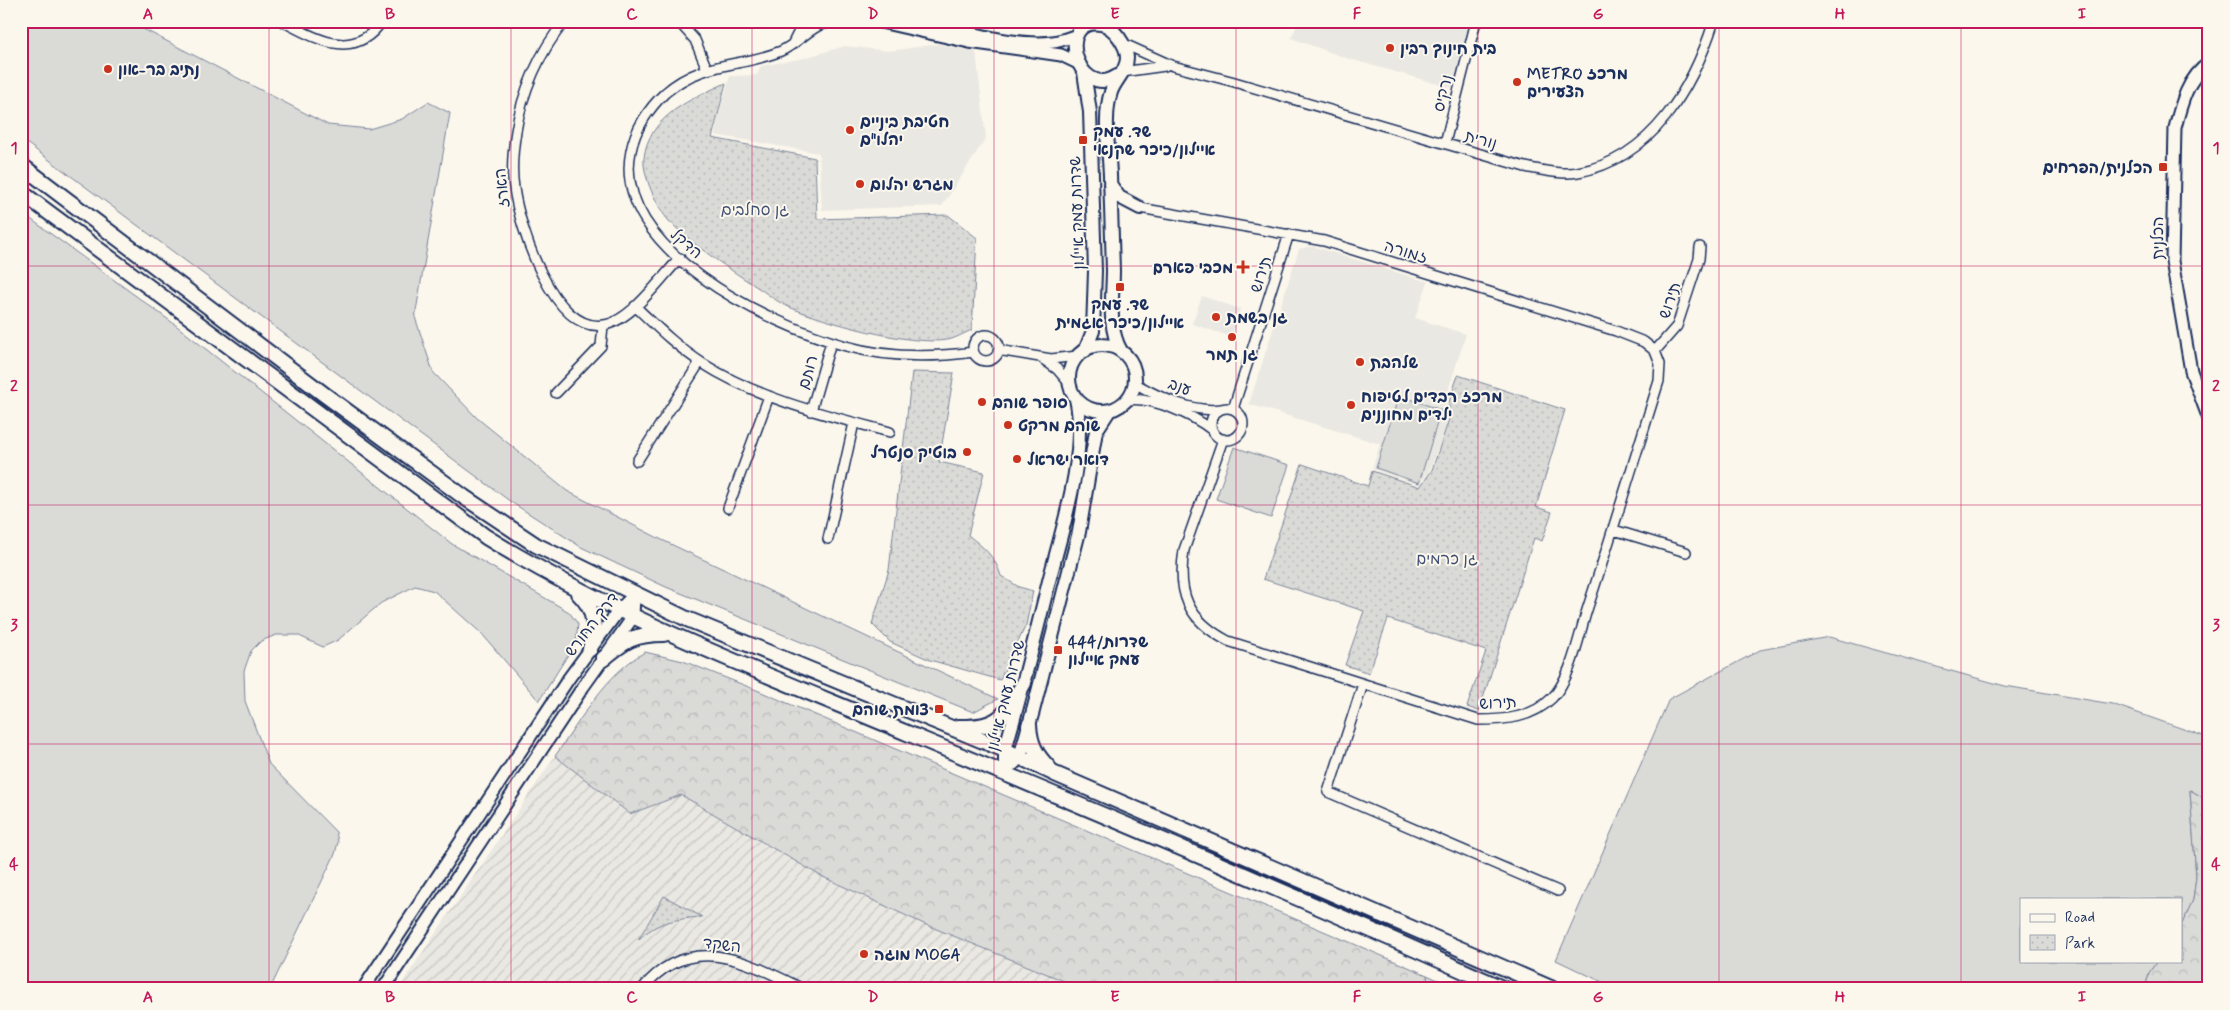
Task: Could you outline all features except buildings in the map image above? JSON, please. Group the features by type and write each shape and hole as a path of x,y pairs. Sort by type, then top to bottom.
{"main road":[{"path":"1120,74 1111,81 1098,81 1082,68 1073,48 1079,29 1091,24 1101,24 1116,32 1127,58 1120,74 1111,92 1108,112 1113,330 1121,351 1132,364 1134,375 1132,391 1127,400 1109,411 1091,410 1076,399 1070,384 1070,371 1081,353 1103,345 1121,351"},
{"name":"שדרות עמק איילון","path":"1081,353 1092,331 1095,271 1090,112 1082,68"},
{"path":"21,165 464,497 536,545 634,595 696,623 949,726 1055,774 1553,989"},
{"path":"1110,183 1119,198 1140,208"},
{"path":"21,192 486,538 570,586 671,634 1005,774 1504,989"},
{"path":"1112,225 1123,213 1140,208"},
{"name":"שדרות עמק איילון","path":"1005,774 1005,750 1024,683 1069,501 1078,442 1079,412 1076,399"},
{"name":"שדרות עמק איילון","path":"1005,774 1020,757 1079,532 1096,431 1109,411"},
{"path":"570,586 589,606 594,618 595,631 590,649"},
{"path":"603,659 629,638 645,634 671,634"},
{"path":"949,726 978,728 997,721 1024,683"},
{"path":"1029,725 1030,741 1035,751 1055,774"}],"street":[{"path":"282,21 325,41 344,46 360,42 374,34 382,21"},
{"name":"הארז","path":"565,21 539,64 521,109 513,160 514,186 524,231 536,262 563,309 576,320 603,326"},
{"path":"678,21 695,40 707,69"},
{"path":"789,47 804,21"},
{"path":"814,21 829,22"},
{"path":"876,21 969,42 1060,55 1082,68"},
{"path":"923,21 970,33 1025,41 1052,42 1079,29"},
{"name":"נרקיס","path":"1445,143 1476,21"},
{"name":"נורית","path":"1120,74 1152,66 1173,66 1231,81 1525,167 1553,172 1576,172 1595,168 1618,158 1642,142 1661,122 1692,78 1706,48 1714,21"},
{"name":"הדקל","path":"829,22 818,25 789,47 773,54 707,69 678,84 654,105 638,130 629,158 628,173 631,189 643,218 652,232 680,258 730,295 803,332 866,351 910,356 973,352"},
{"name":"נורית","path":"1116,32 1173,66"},
{"name":"הכלנית","path":"2209,63 2197,71 2180,107 2175,128 2172,261 2191,371 2209,418"},
{"name":"זמורה","path":"1140,208 1324,241 1608,329 1638,339 1655,351"},
{"name":"תירוש","path":"1228,408 1289,234"},
{"name":"תירוש","path":"1223,439 1184,550 1182,578 1189,608 1205,628 1228,641 1478,720 1508,719 1538,708 1554,696 1568,670 1614,530 1659,380 1660,364 1655,351 1677,326 1699,259 1700,247"},
{"path":"556,394 601,346 603,326 616,321 635,306 680,258"},
{"path":"635,306 700,362 738,383 811,411 890,432"},
{"path":"985,335 996,341 998,350 996,356 988,361 978,359 973,352 974,342 985,335"},
{"name":"רותם","path":"811,411 831,342"},
{"path":"998,350 1040,358 1068,359 1081,353"},
{"path":"1040,358 1057,369 1070,384"},
{"path":"637,461 700,362"},
{"name":"ענב","path":"1134,375 1138,385 1187,405 1211,410 1228,408"},
{"path":"728,508 769,396"},
{"name":"ענב","path":"1127,400 1137,398 1149,401 1197,419 1212,430"},
{"path":"1228,408 1237,410 1243,420 1242,431 1235,438 1223,439 1212,430 1211,424 1214,414 1228,408"},
{"path":"828,539 854,422"},
{"path":"1614,530 1686,552"},
{"name":"דרך החורש","path":"363,989 590,649 619,610 634,595"},
{"name":"דרך החורש","path":"383,989 633,617 634,595"},
{"path":"1363,684 1328,792 1558,891"},
{"name":"השקד","path":"642,989 657,974 671,965 692,956 712,955 732,957 752,964 803,989"}],"shaded area":[{"name":"בית חינוך רבין","path":"1299,21 1469,21 1452,88 1346,58 1291,38"},
{"name":"חטיבת ביניים יהלו\"ם","path":"939,44 976,52 986,138 942,206 822,210 819,153 715,135 716,124 730,76 757,75 761,66 804,58 845,46 889,51"},
{"name":"שלהבת","path":"1312,246 1428,282 1415,318 1466,334 1448,391 1448,420 1430,470 1419,485 1372,469 1380,444 1249,404 1299,249"},
{"name":"גן בשמת","path":"1202,296 1240,309 1232,337 1192,324"},
{"path":"555,756 630,814 681,795 821,876 924,924 1084,989 398,989"}],"green space":[{"path":"21,21 128,21 328,125 369,129 402,119 428,102 450,113 415,317 433,372 477,418 567,491 662,540 998,699 973,712 666,587 581,547 511,502 21,139"},
{"name":"גן סחלבים","path":"726,83 712,138 815,158 817,219 948,215 977,238 972,330 947,340 931,341 867,331 804,313 782,303 724,266 669,221 648,182 644,165 647,143 663,120 674,110"},
{"path":"21,212 173,323 452,544 569,612 578,624 576,642 539,701 482,634 434,591 415,586 381,603 338,640 323,647 297,635 276,635 261,641 251,651 244,671 245,701 269,764 336,832 338,842 335,854 270,989 21,989"},
{"path":"912,372 954,373 939,462 984,472 968,535 984,548 996,563 1001,576 1019,587 1033,591 1026,625 1000,680 930,660 890,642 872,624 889,570"},
{"name":"גן כרמים","path":"1458,375 1565,410 1536,507 1552,512 1542,541 1534,538 1479,711 1467,707 1486,651 1388,619 1369,673 1345,665 1364,611 1263,579 1302,464 1368,486 1372,471 1420,487 1432,470 1449,419 1449,402"},
{"path":"1399,395 1441,410 1419,483 1376,468"},
{"path":"1234,447 1289,465 1271,518 1216,499"},
{"path":"1829,637 2005,686 2112,704 2209,738 2209,801 2190,790 2196,877 2193,900 2182,924 2182,898 2020,898 2020,962 2156,962 2149,973 2145,989 1617,989 1556,960 1669,699 1760,650"},
{"path":"645,652 683,661 759,691 1427,975 1428,989 1084,989 924,924 821,876 681,795 630,814 555,756 584,713 606,685 631,661"},
{"path":"2190,790 2209,801 2209,989 2145,989 2149,973 2156,962 2182,962 2182,924 2193,900 2196,877"},
{"path":"664,896 702,917 667,922 652,929 638,940"},
{"path":"1427,975 1458,989 1428,989"}],"place":[{"name":"בית חינוך רבין","path":"1390,48"},
{"name":"נתיב בר-און","path":"108,69"},
{"name":"METRO מרכז הצעירים","path":"1517,82"},
{"name":"חטיבת ביניים יהלו\"ם","path":"850,130"},
{"name":"שד. עמק איילון/כיכר שקנאי","path":"1083,140"},
{"name":"הכלנית/הפרחים","path":"2163,167"},
{"name":"מגרש יהלום","path":"860,184"},
{"name":"מכבי פארם","path":"1243,267"},
{"name":"שד. עמק איילון/כיכר אגמית","path":"1120,287"},
{"name":"גן בשמת","path":"1216,317"},
{"name":"גן תמר","path":"1232,337"},
{"name":"שלהבת","path":"1360,362"},
{"name":"סופר שוהם","path":"982,402"},
{"name":"מרכז רבדים לטיפוח ילדים מחוננים","path":"1351,405"},
{"name":"שוהם מרקט","path":"1008,425"},
{"name":"בוטיק סנטרל","path":"967,452"},
{"name":"דואר ישראל","path":"1017,459"},
{"name":"444/שדרות עמק איילון","path":"1058,650"},
{"name":"צומת שוהם","path":"939,709"},
{"name":"מוגה MOGA","path":"864,954"}]}
